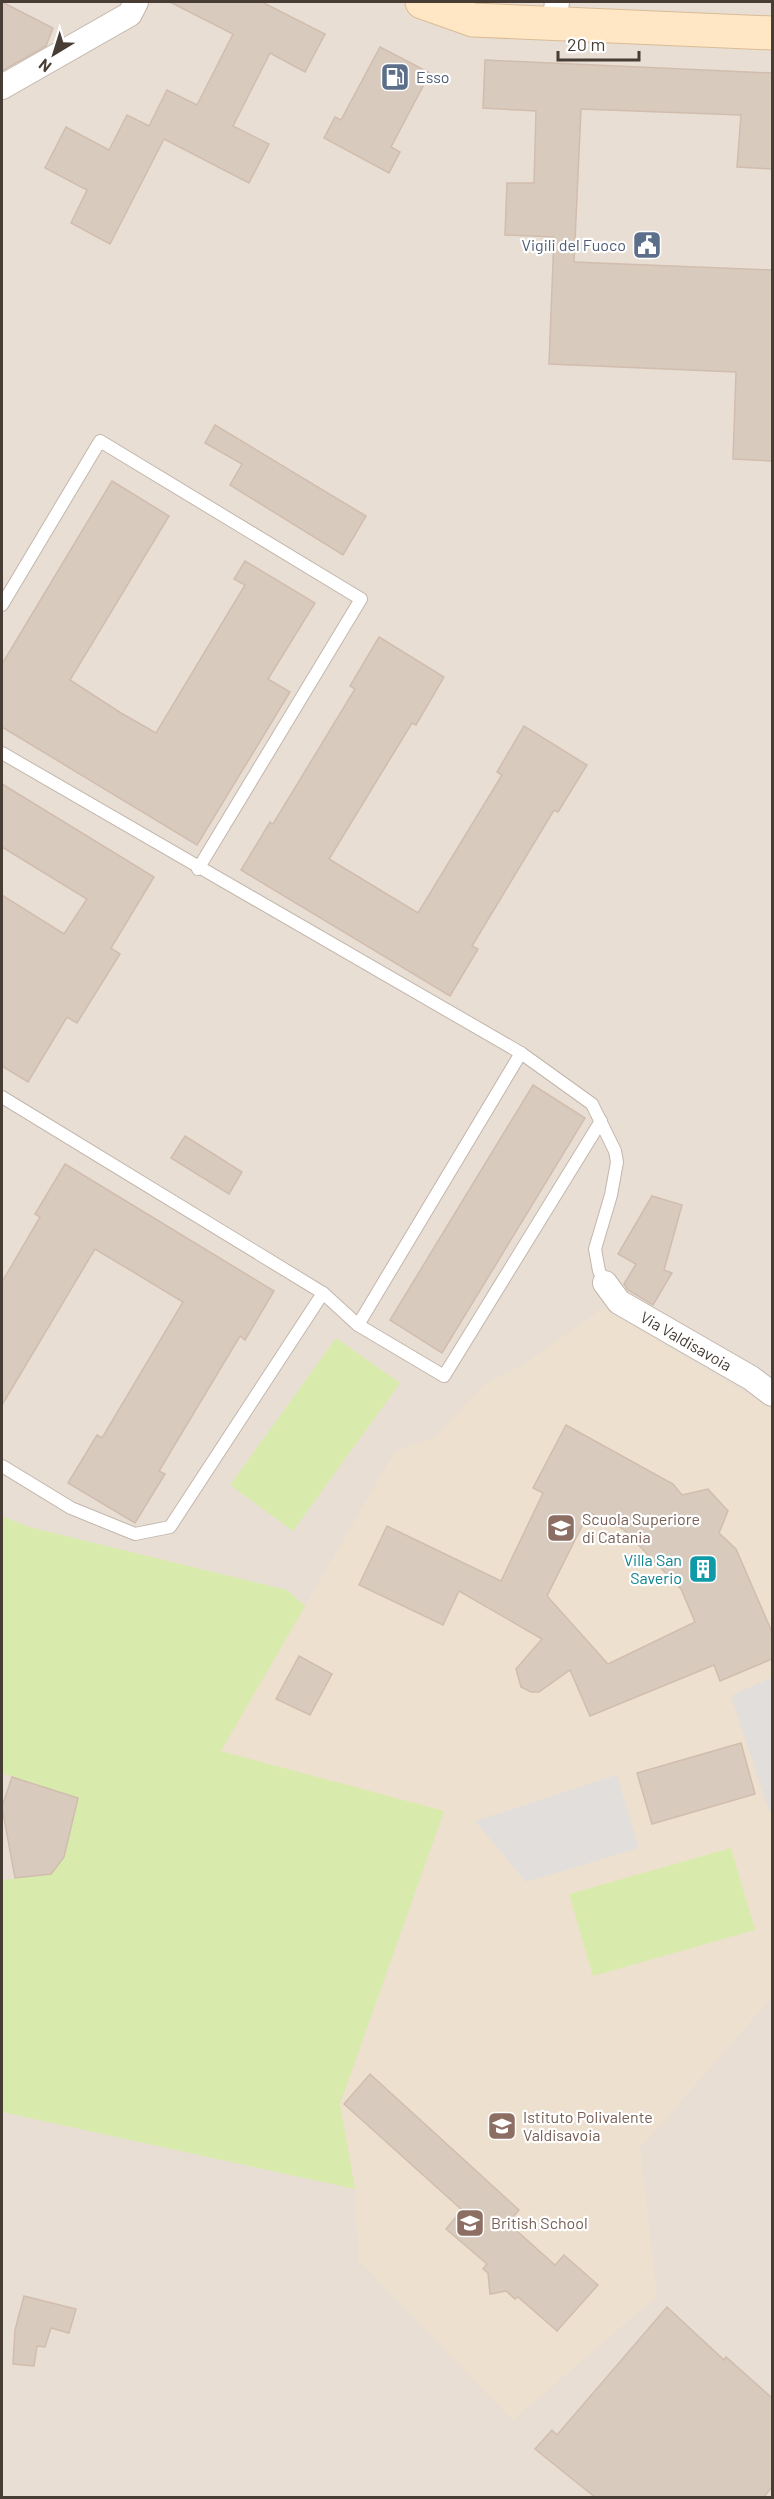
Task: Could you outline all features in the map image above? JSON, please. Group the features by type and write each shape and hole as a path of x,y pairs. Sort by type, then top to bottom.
{"main road":[{"path":"422,2 473,20 555,13 772,33"}],"street":[{"path":"2,87 130,14 136,2"},
{"name":"Via Valdisavoia","path":"605,1283 619,1302 750,1378 772,1394"}],"lane":[{"path":"2,605 100,441 361,599 198,869"},
{"path":"2,753 198,869 521,1053 592,1104 615,1151 616,1162 611,1195 595,1249 599,1271 605,1283"},
{"path":"358,1324 521,1053"},
{"path":"2,1097 323,1293 358,1324 444,1376 601,1121"},
{"path":"2,1466 71,1508 135,1534 170,1527 323,1293"}],"shaded area":[{"path":"2,2 772,2 772,2497 2,2497"},
{"path":"603,1308 772,1409 772,1997 640,2148 657,2296 513,2420 358,2260 355,2189 340,2104 444,1812 221,1751 395,1451 435,1437 486,1383 523,1365"},
{"path":"772,1677 772,1811 769,1811 731,1696"},
{"path":"617,1775 639,1848 526,1882 475,1821"}],"green space":[{"path":"336,1338 400,1383 293,1531 230,1485"},
{"path":"2,1516 29,1527 287,1590 305,1606 221,1751 444,1811 340,2104 355,2189 2,2112 2,1880 51,1874 64,1857 77,1799 2,1773"},
{"path":"731,1848 755,1930 593,1976 569,1894"}],"building":[{"path":"2,2 53,28 46,46 2,71"},
{"path":"170,2 262,2 325,34 305,72 270,53 233,126 269,144 249,183 164,139 110,244 71,223 87,190 45,168 66,127 109,150 127,115 149,126 167,90 197,105 233,34"},
{"path":"380,47 430,73 391,147 400,152 389,173 324,138 335,117 341,120"},
{"path":"485,60 772,73 772,169 737,167 741,115 581,109 574,262 772,270 772,461 733,459 736,372 549,364 554,237 505,235 507,183 534,183 536,111 483,108"},
{"path":"215,425 366,516 343,555 230,485 242,464 205,443"},
{"path":"112,481 169,516 70,680 121,713 156,733 245,585 234,579 245,561 315,603 268,679 290,692 197,845 2,727 2,664"},
{"path":"379,637 444,677 416,725 412,723 329,859 418,913 502,775 497,772 524,726 587,765 558,812 554,810 472,946 478,949 450,996 241,870 270,822 273,824 355,689 350,686"},
{"path":"2,784 154,877 111,948 120,954 77,1023 67,1017 28,1082 2,1066 2,895 64,934 87,899 2,847"},
{"path":"533,1085 585,1118 442,1353 390,1320"},
{"path":"185,1136 242,1172 229,1194 171,1158"},
{"path":"65,1164 274,1291 245,1340 240,1336 159,1471 165,1474 135,1523 68,1483 97,1435 102,1438 183,1302 95,1249 2,1405 2,1282 40,1217 35,1214"},
{"path":"652,1196 682,1205 664,1270 672,1273 653,1305 628,1290 624,1284 636,1264 618,1254"},
{"name":"Villa San Saverio","path":"566,1425 673,1484 682,1495 708,1489 728,1511 719,1533 736,1549 772,1632 772,1659 720,1681 714,1665 590,1716 570,1670 539,1692 531,1692 521,1687 516,1669 542,1639 459,1591 443,1625 359,1585 387,1526 501,1581 543,1493 533,1488","holes":["589,1512 623,1529 681,1589 695,1622 608,1664 547,1596"]},
{"path":"299,1656 332,1674 310,1715 276,1699"},
{"path":"741,1743 755,1794 652,1824 637,1773"},
{"path":"12,1777 78,1798 64,1857 51,1874 15,1878 2,1807"},
{"path":"370,2074 519,2210 508,2223 555,2265 564,2255 598,2285 557,2331 518,2297 515,2299 506,2291 490,2294 488,2273 483,2269 487,2264 446,2229 462,2210 344,2104"},
{"path":"24,2296 76,2309 69,2333 51,2328 45,2347 37,2346 34,2366 13,2364 15,2330"},
{"path":"667,2307 724,2360 726,2357 772,2398 772,2487 763,2498 596,2498 535,2449 552,2430 557,2435"}],"place":[{"name":"Esso","path":"395,77"},
{"name":"Vigili del Fuoco","path":"647,245"},
{"name":"Scuola Superiore di Catania","path":"561,1528"},
{"name":"Villa San Saverio","path":"703,1569"},
{"name":"Istituto Polivalente Valdisavoia","path":"502,2126"},
{"name":"British School","path":"470,2223"}]}
